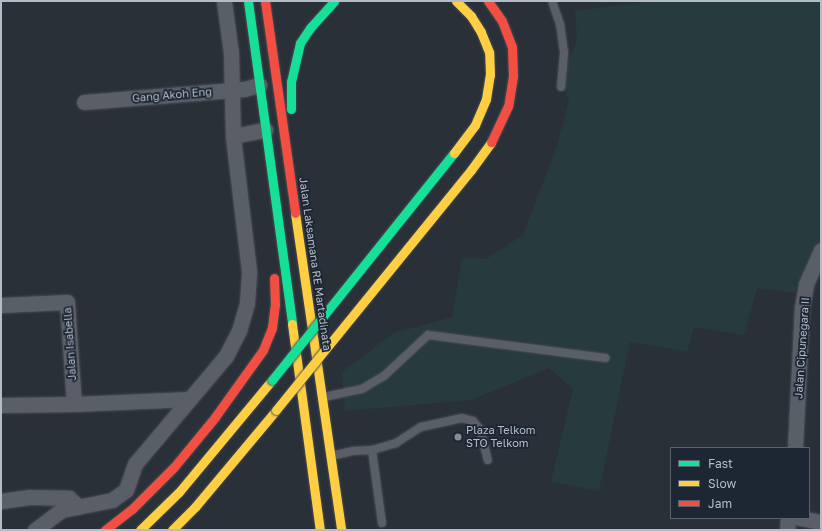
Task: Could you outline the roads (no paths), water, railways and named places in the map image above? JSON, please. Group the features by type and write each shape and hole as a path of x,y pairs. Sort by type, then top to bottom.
{"highway":[{"path":"248,1 320,530"},
{"name":"Jalan Laksamana RE Martadinata","path":"265,1 341,530"},
{"path":"290,172 291,82 300,43 310,28 334,1"},
{"path":"140,530 178,492 272,380 452,156 475,125 486,99 490,75 489,52 481,32 470,16 456,1"},
{"path":"172,530 195,507 276,410 466,176 495,136 508,106 513,76 512,47 502,21 488,1"},
{"path":"105,530 132,509 174,467 215,417 264,350 272,328 274,313 272,174"}],"street":[{"path":"35,530 62,510 112,500 126,490 135,464 226,356 239,331 247,303 249,271 233,136 231,53 224,1"},
{"name":"Gang Akoh Eng","path":"84,102 232,90 259,85"},
{"path":"233,136 266,130"},
{"name":"Jalan Cipunegara II","path":"795,447 802,307 806,284 821,250"},
{"name":"Jalan Isabella","path":"1,305 67,302 74,404"},
{"path":"1,405 74,404 190,399"},
{"path":"1,501 30,497 70,498 79,507"},
{"path":"786,530 788,519"},
{"path":"805,519 821,522"}],"lane":[{"path":"552,1 560,24 564,53 561,87"},
{"path":"322,398 362,389 378,380 428,335 606,358"},
{"path":"330,456 353,451 372,450 396,443 421,427 462,418 473,421 480,428 488,460"},
{"path":"372,450 382,523"}],"place":[{"name":"Plaza Telkom STO Telkom","path":"458,437"}]}
